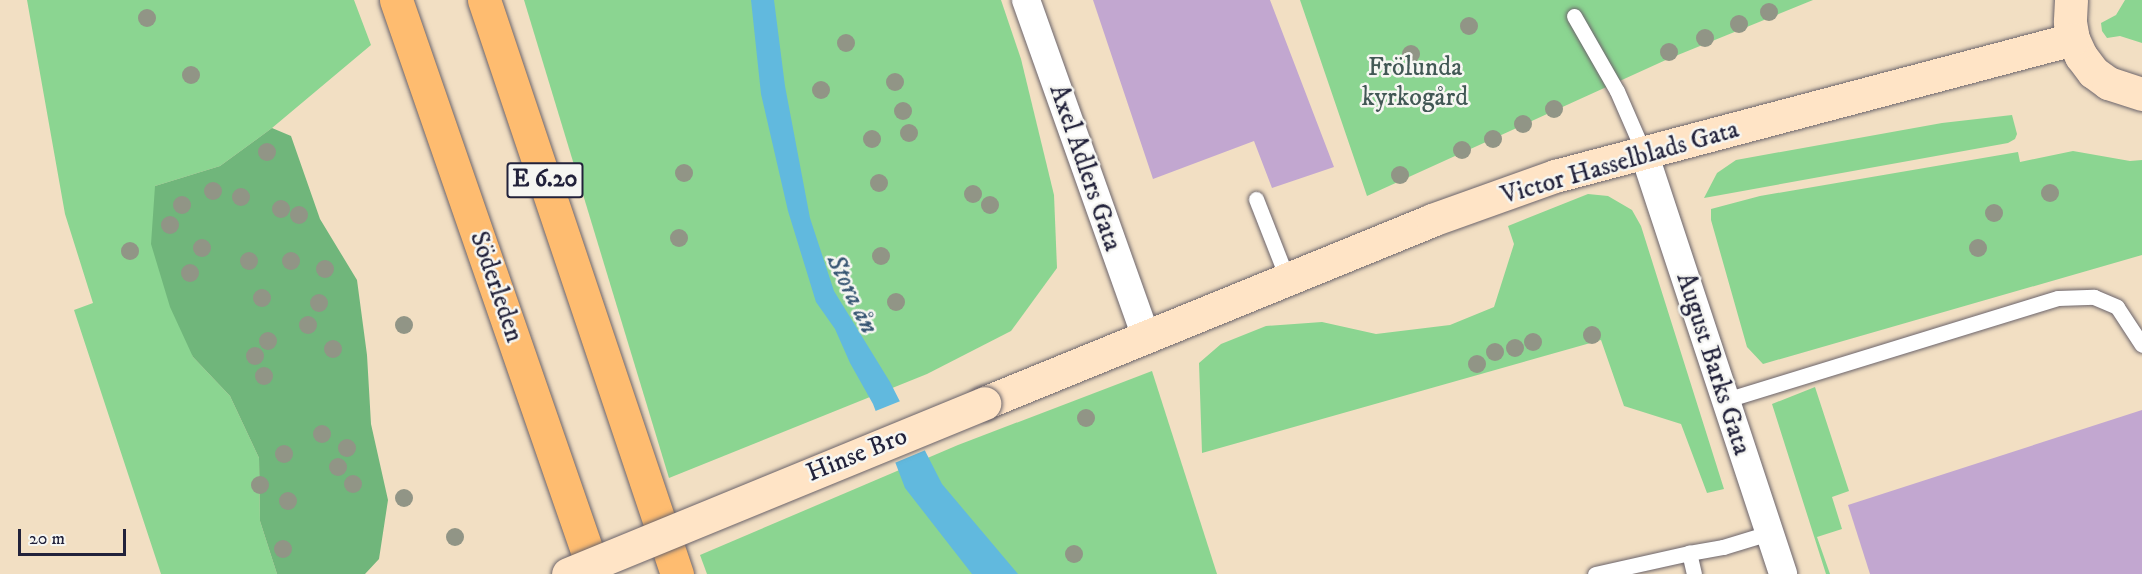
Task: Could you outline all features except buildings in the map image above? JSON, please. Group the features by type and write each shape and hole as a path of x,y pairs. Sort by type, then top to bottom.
{"highway":[{"name":"Söderleden","path":"396,0 595,574"},
{"name":"E 6.20","path":"484,0 677,574"}],"street":[{"name":"Axel Adlers Gata","path":"1026,0 1145,335"},
{"path":"2071,0 2070,22 2073,39 2093,72 2108,83 2142,94"},
{"name":"Victor Hasselblads Gata","path":"1145,335 1432,220 1555,176 2073,39"},
{"name":"August Barks Gata","path":"1644,153 1783,574"},
{"name":"Hinse Bro","path":"568,574 1145,335"}],"lane":[{"path":"1574,16 1617,91 1644,153"},
{"path":"1256,199 1287,278"},
{"path":"1726,400 2058,298 2094,297 2117,307 2142,345"},
{"path":"1595,574 1723,547 1769,533"},
{"path":"1689,553 1694,574"}],"green space":[{"path":"27,0 354,0 371,45 272,128 220,166 155,186 193,357 230,396 259,458 260,521 277,574 161,574 74,310 93,303 65,214"},
{"path":"524,0 1001,0 1021,59 1054,195 1057,268 1011,331 927,374 669,478"},
{"name":"Frölunda kyrkogård","path":"1300,0 1813,0 1668,59 1367,196"},
{"path":"2125,0 2142,0 2142,43 2120,36 2107,38 2102,31 2101,23 2116,15"},
{"path":"2012,115 2017,134 2015,139 2008,143 1704,198 1717,173 1736,160 1942,123"},
{"path":"272,128 291,136 320,219 357,280 367,355 371,424 388,500 379,559 365,574 277,574 260,521 259,458 230,396 193,357 170,307 151,244 155,186 220,166"},
{"path":"2073,151 2130,161 2142,160 2142,255 1763,364 1747,347 1711,220 1711,209 1760,196 2018,152 2020,162"},
{"path":"1588,194 1608,196 1632,210 1641,226 1724,489 1707,493 1681,424 1624,406 1601,340 1202,453 1199,363 1221,344 1266,326 1322,322 1376,334 1450,325 1494,307 1514,244 1508,226"},
{"path":"1152,371 1217,574 707,574 700,555 958,445"},
{"path":"1815,387 1849,491 1832,497 1842,529 1817,537 1830,574 1826,574 1772,404"}],"water":[{"path":"751,0 774,0 785,86 810,218 834,291 890,382 942,484 1018,574 972,574 905,488 873,404 850,363 835,329 816,302 788,211 761,94"}],"pier":[{"path":"903,400 928,449 892,464 873,412"}],"water label":[{"name":"Stora ån","path":"852,294"}]}
